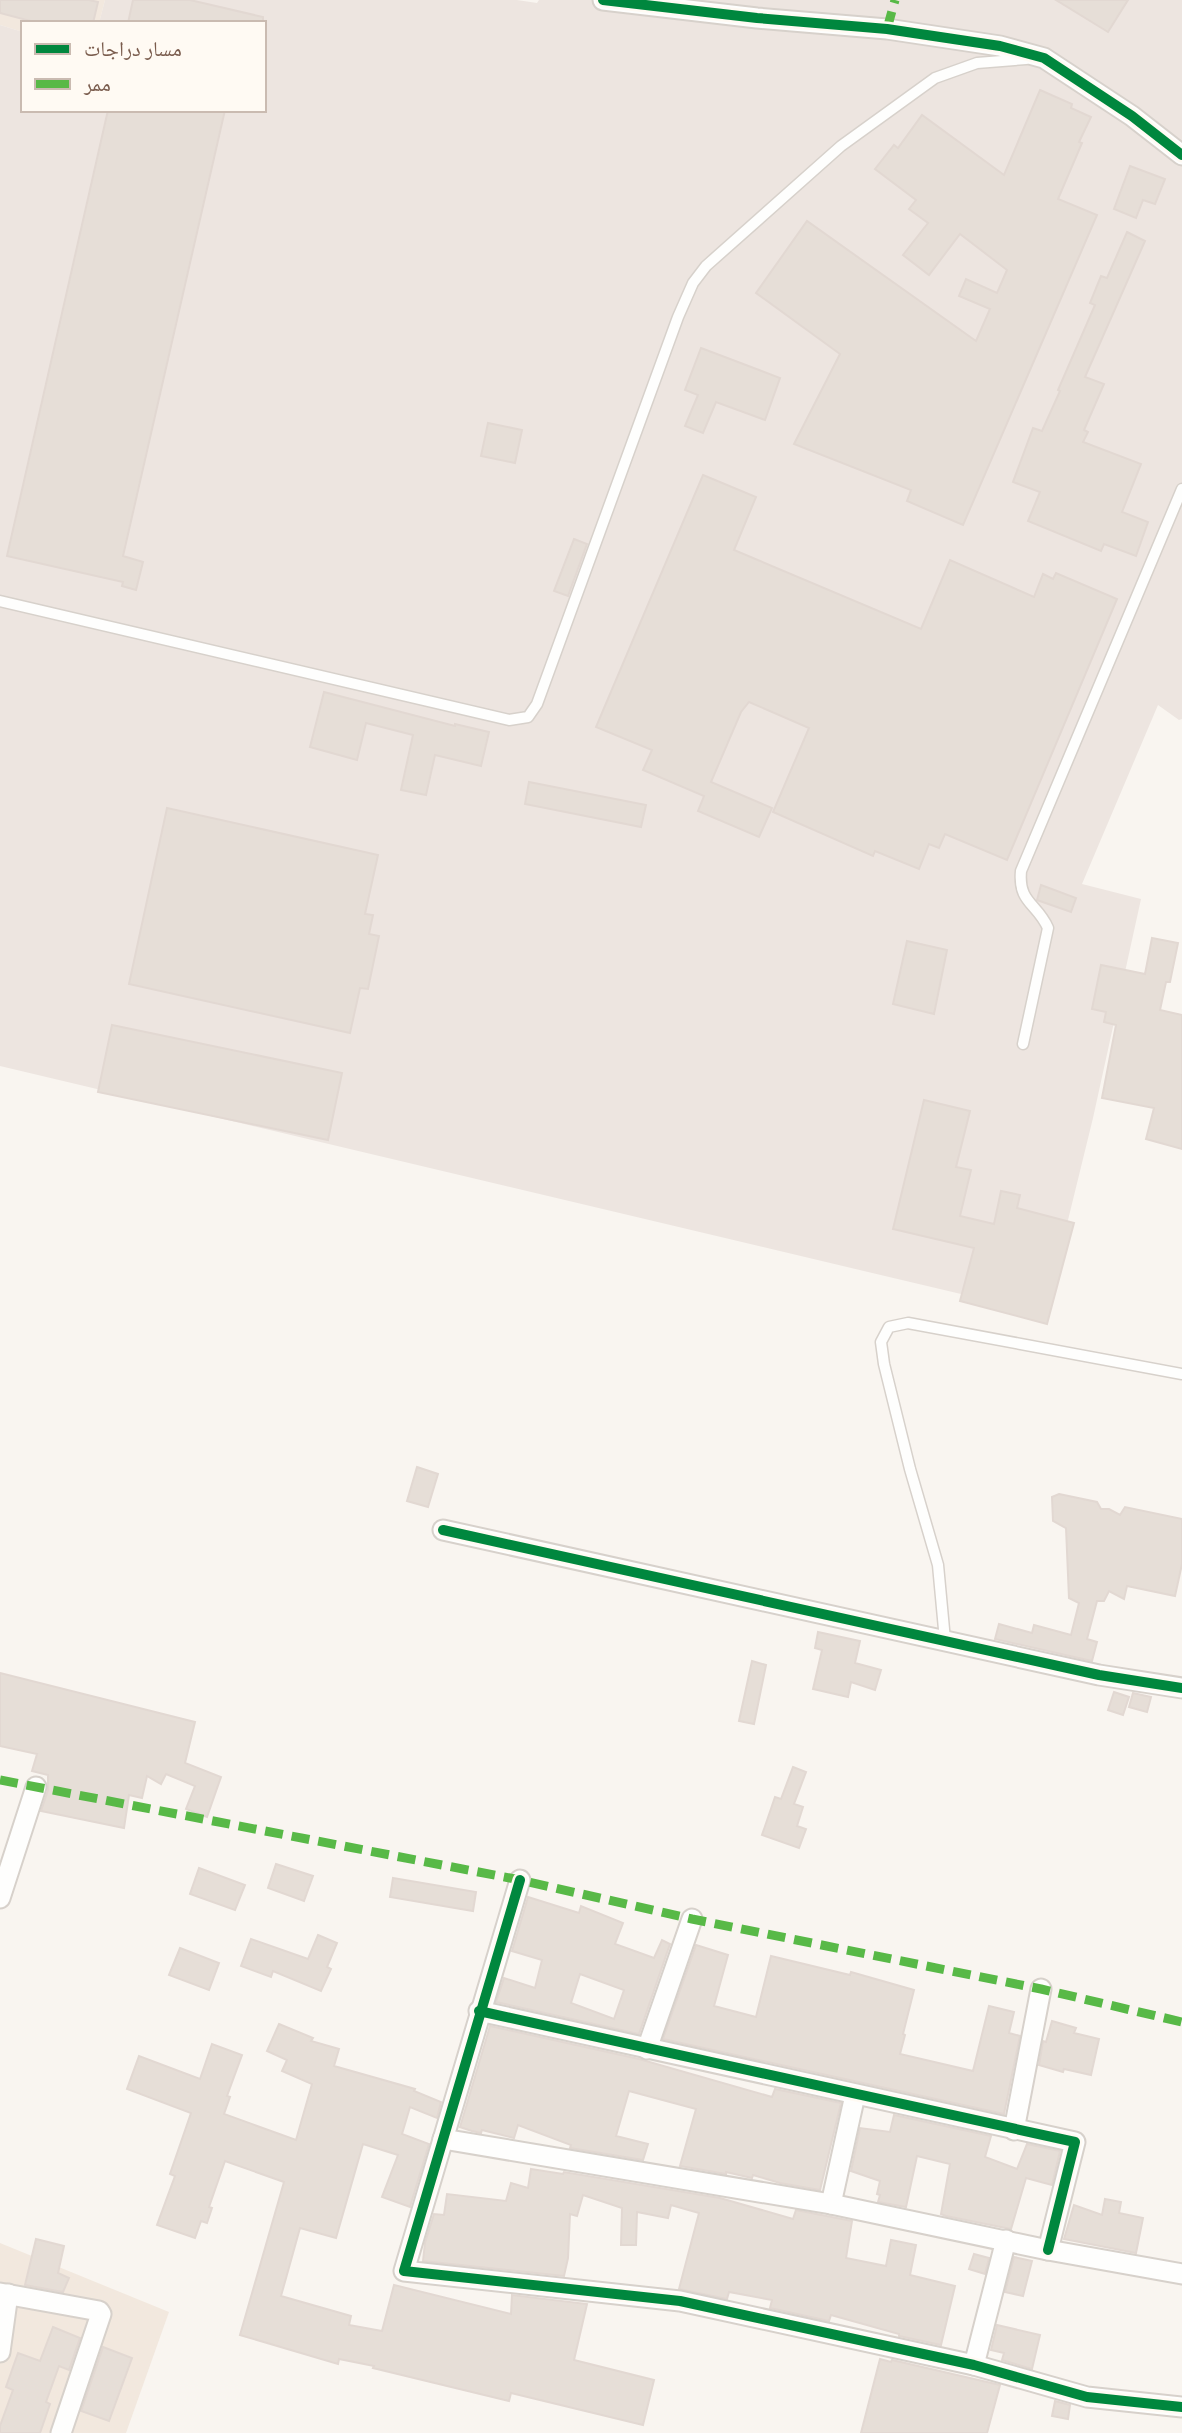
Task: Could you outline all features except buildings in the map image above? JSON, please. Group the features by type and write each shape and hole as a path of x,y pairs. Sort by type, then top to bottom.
{"street":[{"path":"603,0 757,18 887,29 1000,46 1044,58 1132,116 1182,155"},
{"path":"443,1530 1099,1675 1182,1688"},
{"path":"0,1898 36,1787"},
{"path":"520,1880 404,2271 680,2301 974,2365 1087,2397 1182,2407"},
{"path":"648,2049 692,1919"},
{"path":"1014,2130 1041,1989"},
{"path":"479,2011 1014,2130 1075,2141 1048,2250"},
{"path":"831,2204 856,2095"},
{"path":"443,2138 831,2204 1048,2250 1182,2274"},
{"path":"974,2365 1006,2240"},
{"path":"0,2352 4,2293 102,2314 61,2433"}],"lane":[{"path":"0,601 509,720 528,717 537,704 678,317 693,283 706,266 841,146 935,78 978,63 1044,58"},
{"path":"1023,1044 1048,928 1042,915 1027,901 1020,887 1021,871 1182,489"},
{"path":"945,1640 938,1565 910,1469 884,1364 881,1342 889,1327 908,1323 1182,1374"}],"shaded area":[{"path":"0,0 105,0 100,21 21,21 21,31 0,25"},
{"path":"105,0 517,0 537,3 539,0 1182,0 1182,719 1179,720 1158,705 1082,884 1141,899 1093,1118 1045,1314 0,1066 0,25 21,31 21,112 266,112 266,21 100,21"},
{"path":"0,2243 169,2312 126,2433 0,2433"}],"marked path":[{"path":"887,29 895,0"},
{"path":"0,1780 520,1880 692,1919 1041,1989 1182,2022"}],"cycle path":[{"path":"603,0 757,18 887,29 1000,46 1044,58 1132,116 1182,155"},
{"path":"443,1530 1099,1675 1182,1688"},
{"path":"520,1880 404,2271 680,2301 974,2365 1087,2397 1182,2407"},
{"path":"479,2011 1075,2142 1048,2250"}]}
